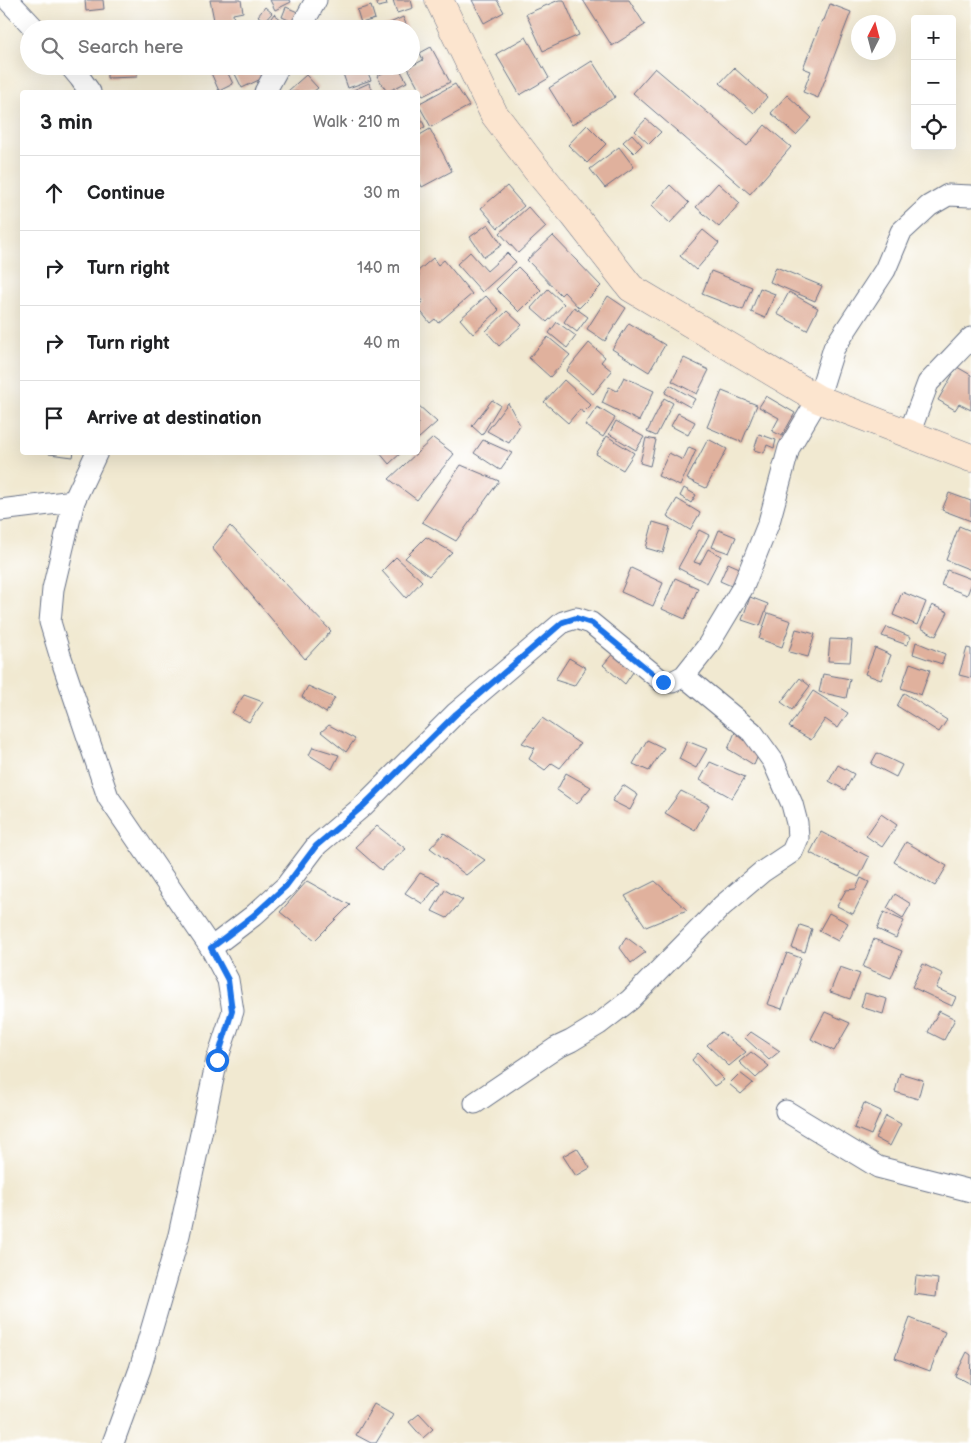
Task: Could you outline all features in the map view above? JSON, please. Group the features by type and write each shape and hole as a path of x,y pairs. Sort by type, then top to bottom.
{"main road":[{"path":"439,0 494,114 632,288 818,399 971,458"}],"street":[{"path":"8,0 27,20"},
{"path":"305,20 316,0"},
{"path":"78,75 89,90"},
{"path":"267,90 274,75"},
{"path":"211,948 253,916 286,886 316,846 363,806 456,714 563,622 576,618 591,623 663,682 672,682 684,676 708,647 743,587 769,522 789,448 818,399 834,348 885,270 900,232 929,206 948,195 971,196"},
{"path":"909,434 928,383 971,338"},
{"path":"96,455 74,501 53,589 50,622 108,796 211,948 228,980 232,1011 217,1060 179,1235 140,1369 113,1443"},
{"path":"0,510 74,501"},
{"path":"475,1103 556,1048 599,1024 630,1000 722,906 762,872 792,852 798,838 797,823 792,804 773,762 752,732 684,676"},
{"path":"786,1112 878,1166 971,1191"}],"building":[{"path":"85,0 103,0 104,9 86,11"},
{"path":"210,0 241,0 243,12 233,14 234,20 214,20"},
{"path":"270,0 290,0 291,2 275,10"},
{"path":"376,0 386,0 387,5 378,7"},
{"path":"393,0 411,0 413,8 397,13"},
{"path":"472,0 497,0 504,12 484,23"},
{"path":"559,0 564,0 579,35 543,51 526,14"},
{"path":"583,0 629,0 645,25 612,46"},
{"path":"830,4 851,12 818,98 803,92 811,71 803,68"},
{"path":"371,6 375,19 360,20 357,10"},
{"path":"265,7 272,13 266,20 258,16"},
{"path":"286,7 300,13 296,20 288,20 282,17"},
{"path":"274,14 282,20 270,20"},
{"path":"526,37 549,78 520,95 496,54"},
{"path":"431,47 450,82 423,96 412,75 420,75 420,62 423,60 420,53"},
{"path":"592,61 615,97 572,125 549,88"},
{"path":"655,68 747,146 765,125 791,147 750,194 633,93"},
{"path":"734,68 767,97 754,113 720,83"},
{"path":"107,75 137,75 137,77 107,78"},
{"path":"212,75 229,75 233,84 219,90"},
{"path":"236,75 261,75 263,78 242,88"},
{"path":"306,75 318,88 316,90 289,90"},
{"path":"343,75 369,75 371,80 348,88"},
{"path":"403,75 407,82 391,90 386,90 377,76"},
{"path":"369,83 372,90 353,90"},
{"path":"455,84 469,106 431,127 420,108 420,103"},
{"path":"787,95 812,118 796,135 771,113"},
{"path":"420,116 425,127 420,129"},
{"path":"646,119 661,132 649,144 635,131"},
{"path":"587,125 606,144 587,163 568,145"},
{"path":"430,129 452,171 422,187 420,183 420,135"},
{"path":"632,134 642,145 634,153 623,142"},
{"path":"619,147 634,167 605,188 590,169"},
{"path":"718,183 740,203 719,227 696,207"},
{"path":"670,185 689,203 670,223 651,206"},
{"path":"507,186 524,206 498,228 481,208"},
{"path":"528,207 546,227 518,253 500,233"},
{"path":"488,224 502,245 484,257 470,237"},
{"path":"703,230 719,243 696,270 680,256"},
{"path":"553,236 601,286 579,308 564,292 561,295 527,260"},
{"path":"470,252 487,271 507,253 516,262 482,292 457,264"},
{"path":"433,258 438,265 444,260 472,294 438,323 435,319 430,323 420,310 420,304 423,301 420,297 420,269"},
{"path":"518,267 541,290 519,312 496,289"},
{"path":"776,267 822,286 815,301 770,282"},
{"path":"711,271 752,287 743,310 702,294"},
{"path":"760,288 775,294 765,318 751,312"},
{"path":"548,289 564,304 547,322 531,308"},
{"path":"789,292 818,308 807,330 777,314"},
{"path":"486,296 499,310 473,334 460,319"},
{"path":"608,296 626,308 605,341 587,329"},
{"path":"574,307 588,317 577,332 564,322"},
{"path":"507,311 522,325 499,346 486,331"},
{"path":"557,322 576,336 567,348 549,333"},
{"path":"629,323 665,345 649,372 612,349"},
{"path":"548,337 570,355 550,377 529,358"},
{"path":"589,343 605,357 601,362 612,371 593,394 566,371"},
{"path":"684,358 709,370 697,394 672,381"},
{"path":"957,367 971,375 971,410 959,404 955,410 938,400"},
{"path":"624,377 654,391 639,421 602,403 609,387 617,391"},
{"path":"564,380 591,405 583,413 580,409 568,423 544,402"},
{"path":"670,385 695,399 690,407 665,393"},
{"path":"722,391 757,405 742,442 707,427"},
{"path":"766,396 795,413 782,436 772,431 779,418 759,407"},
{"path":"664,398 673,403 656,436 647,432"},
{"path":"492,400 500,405 482,435 472,426"},
{"path":"508,403 520,425 509,443 487,431"},
{"path":"420,407 437,422 420,437"},
{"path":"597,407 615,418 603,437 585,425"},
{"path":"678,413 695,422 688,435 671,426"},
{"path":"616,421 644,437 636,450 609,434"},
{"path":"759,434 776,440 774,448 767,445 764,453 754,450"},
{"path":"607,436 634,453 623,470 596,454"},
{"path":"433,438 454,454 417,500 389,479 415,455 420,455 420,450"},
{"path":"646,438 656,440 650,466 640,463"},
{"path":"708,439 727,449 706,488 687,479"},
{"path":"483,440 512,453 500,470 474,453"},
{"path":"689,447 696,450 680,486 658,476 669,453 683,460"},
{"path":"57,455 73,455 73,457"},
{"path":"382,455 399,455 389,464"},
{"path":"461,465 499,481 456,541 422,522"},
{"path":"684,488 696,495 691,503 680,496"},
{"path":"949,493 971,501 971,521 942,510"},
{"path":"677,499 700,513 690,530 667,516"},
{"path":"653,522 670,527 663,553 646,548"},
{"path":"230,526 331,631 305,659 212,548"},
{"path":"959,526 971,531 971,570 946,560"},
{"path":"699,530 709,535 694,562 700,564 708,549 721,556 707,583 678,568"},
{"path":"719,530 736,537 729,553 712,547"},
{"path":"426,537 452,552 429,576 405,558"},
{"path":"396,557 422,581 406,598 382,571"},
{"path":"728,563 744,570 736,588 720,581"},
{"path":"631,568 663,583 653,606 621,592"},
{"path":"947,570 971,579 967,595 941,585"},
{"path":"675,578 698,588 685,619 662,609"},
{"path":"902,592 926,602 917,625 893,615"},
{"path":"750,597 768,604 760,626 742,620"},
{"path":"932,605 948,612 936,636 921,628"},
{"path":"768,613 791,621 782,647 759,639"},
{"path":"887,627 911,637 907,645 882,636"},
{"path":"796,629 815,634 808,657 789,652"},
{"path":"830,639 852,640 850,662 828,661"},
{"path":"916,642 945,654 942,664 913,654"},
{"path":"875,648 891,655 881,680 865,674"},
{"path":"967,648 971,649 971,678 959,675"},
{"path":"615,651 637,666 625,684 603,665"},
{"path":"569,658 586,668 574,686 555,680"},
{"path":"910,663 930,670 921,695 901,688"},
{"path":"823,674 850,679 846,698 819,692"},
{"path":"800,678 810,686 792,710 781,702"},
{"path":"308,686 335,698 326,713 302,697"},
{"path":"813,691 848,713 838,728 825,719 811,740 789,727"},
{"path":"904,693 947,720 939,732 897,706"},
{"path":"244,695 263,702 249,722 232,713"},
{"path":"542,718 580,744 560,768 552,763 545,770 529,759 535,748 522,743"},
{"path":"329,725 355,739 346,752 321,732"},
{"path":"736,730 760,751 754,765 728,749"},
{"path":"647,740 664,748 649,771 633,764"},
{"path":"687,741 707,749 696,768 679,759"},
{"path":"313,747 339,755 332,769 309,755"},
{"path":"877,753 902,765 896,777 871,764"},
{"path":"710,762 745,777 732,798 700,780"},
{"path":"838,765 854,774 845,790 829,781"},
{"path":"566,773 591,787 577,804 557,790"},
{"path":"623,785 638,795 630,810 612,801"},
{"path":"681,791 709,805 695,830 665,813"},
{"path":"881,814 897,825 882,847 866,836"},
{"path":"377,826 406,849 381,870 355,847"},
{"path":"821,832 869,857 859,877 810,853"},
{"path":"444,833 485,860 466,875 430,848"},
{"path":"906,842 947,866 935,886 894,862"},
{"path":"420,873 440,882 423,904 405,893"},
{"path":"861,878 869,882 853,914 837,906 846,890 856,889"},
{"path":"307,881 350,905 315,940 280,912"},
{"path":"655,881 687,910 646,927 625,896"},
{"path":"445,890 463,900 447,918 432,911"},
{"path":"895,894 911,904 903,918 887,908"},
{"path":"884,912 904,921 896,938 877,929"},
{"path":"829,913 848,923 838,941 819,931"},
{"path":"800,925 812,929 805,952 792,948"},
{"path":"626,937 646,952 631,963 620,948"},
{"path":"874,939 902,951 891,978 863,967"},
{"path":"787,953 801,958 782,1009 767,1004"},
{"path":"923,964 943,974 936,988 956,997 952,1006 912,987"},
{"path":"840,967 860,974 850,999 830,992"},
{"path":"865,993 887,999 883,1014 861,1007"},
{"path":"939,1011 955,1019 944,1040 928,1032"},
{"path":"825,1012 850,1023 834,1051 811,1039"},
{"path":"721,1032 746,1052 729,1066 707,1045"},
{"path":"751,1032 780,1051 769,1060 745,1038"},
{"path":"751,1052 769,1066 756,1078 739,1062"},
{"path":"698,1053 724,1080 714,1086 692,1060"},
{"path":"740,1073 753,1083 741,1094 729,1084"},
{"path":"900,1073 923,1080 918,1099 895,1092"},
{"path":"864,1103 881,1111 871,1135 854,1128"},
{"path":"886,1116 901,1124 890,1146 875,1138"},
{"path":"577,1148 590,1168 576,1176 563,1156"},
{"path":"916,1276 938,1279 936,1297 914,1294"},
{"path":"910,1318 945,1332 930,1371 895,1358"},
{"path":"967,1352 971,1355 970,1384 955,1376"},
{"path":"374,1404 393,1415 376,1443 371,1443 356,1435"},
{"path":"419,1414 433,1429 423,1438 409,1422"}],"route":[{"path":"217,1060 232,1011 228,980 211,948 253,916 286,886 316,846 363,806 456,714 563,622 576,618 591,623 663,682"}]}
